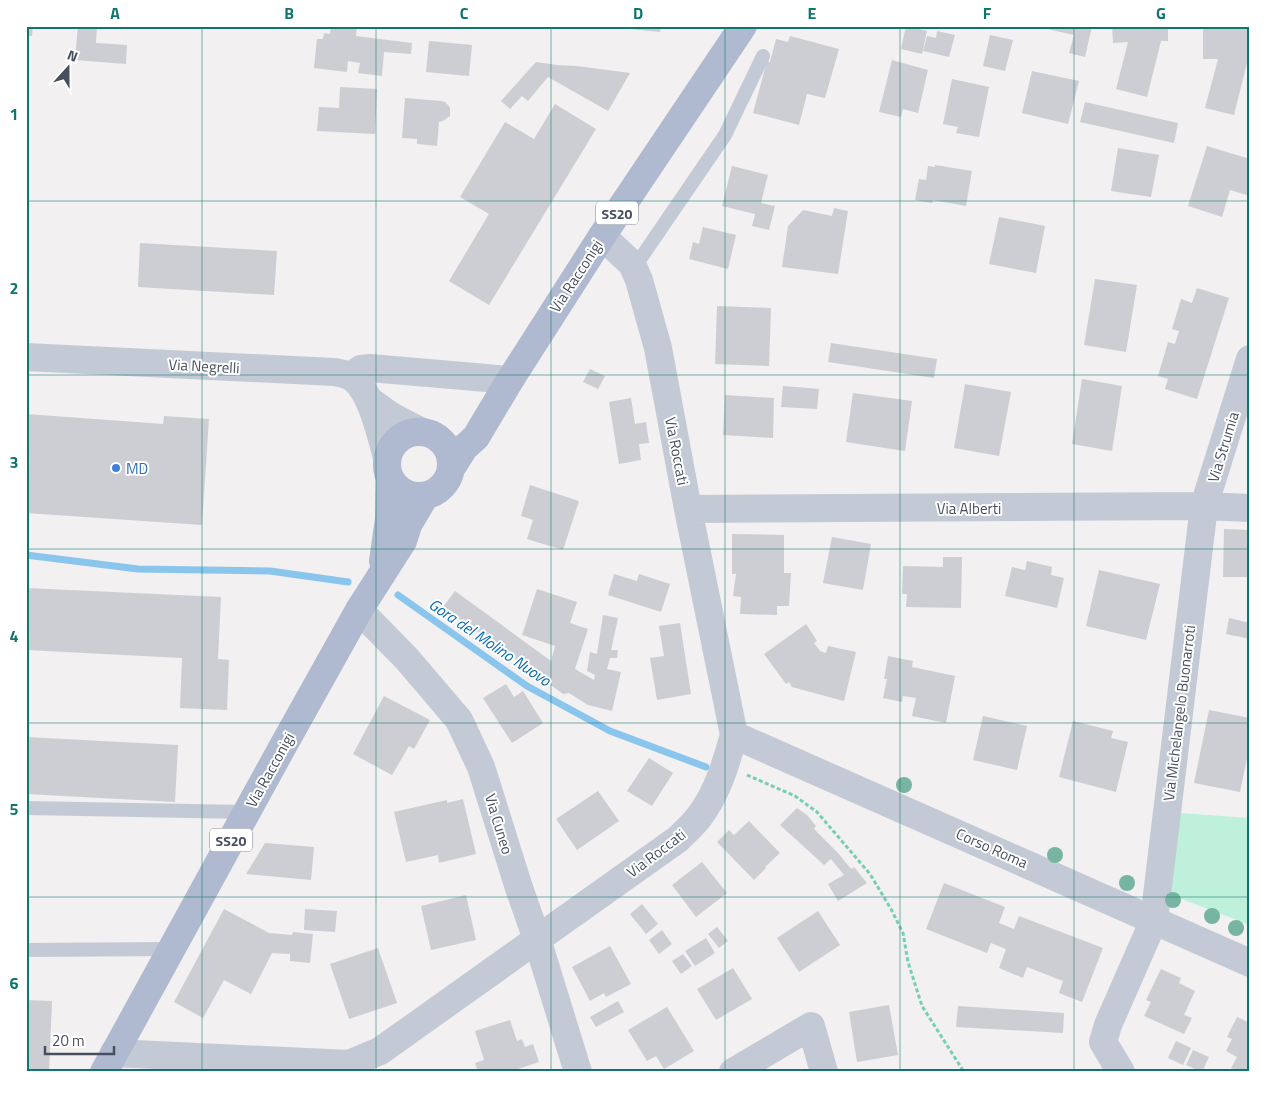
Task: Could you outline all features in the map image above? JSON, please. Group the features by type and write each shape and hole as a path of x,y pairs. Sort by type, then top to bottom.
{"main road":[{"name":"Via Racconigi","path":"452,467 464,448 476,437 602,236 743,26"},
{"name":"Via Racconigi","path":"424,432 455,429 472,421 496,403"},
{"path":"424,432 431,434 440,439 447,447 452,467 449,477 443,486 435,492 425,496 405,493 396,487 389,468 391,447 399,438 409,433 424,432"},
{"name":"Via Racconigi","path":"381,575 389,519 389,468"},
{"name":"Via Racconigi","path":"109,1063 246,812 360,610 403,541 408,525 425,496"}],"street":[{"name":"Via Roccati","path":"109,1063 148,1059 349,1064 380,1050 678,839 699,817 716,789 726,766 734,735 688,509 658,348 639,280 632,264 602,236"},
{"name":"Via Negrelli","path":"26,357 334,372 351,376"},
{"name":"Via Strumia","path":"1204,506 1250,359"},
{"path":"389,468 370,401 362,386 351,376 361,369 370,368 510,380"},
{"path":"370,401 390,416 424,432"},
{"name":"Via Alberti","path":"688,509 1204,506 1250,508"},
{"name":"Via Michelangelo Buonarroti","path":"1121,1072 1103,1042 1108,1025 1154,920 1204,506"},
{"name":"Via Cuneo","path":"360,610 459,720 481,767 578,1072"},
{"name":"Corso Roma","path":"734,735 1250,963"},
{"path":"732,1072 811,1026 824,1072"}],"lane":[{"path":"634,268 725,135 763,56"},
{"path":"26,808 246,812"},
{"path":"26,950 171,949"}],"path":[{"path":"726,766 796,796 817,812 870,874 891,909 902,933 908,962 922,1006 964,1072"}],"green space":[{"path":"1180,813 1250,818 1250,925 1171,895"}],"building":[{"path":"26,26 33,26 32,36 26,36"},
{"path":"78,26 97,26 96,43 127,45 126,64 75,60"},
{"path":"331,26 357,26 356,36 412,43 411,54 384,52 382,76 358,73 360,63 348,61 347,72 314,68 317,39 323,39 324,33 330,34"},
{"path":"619,26 661,26 660,32 619,28"},
{"path":"906,26 927,31 922,54 901,49"},
{"path":"1048,26 1092,26 1085,57 1069,53 1074,35 1047,29"},
{"path":"1112,26 1168,26 1168,41 1161,41 1147,97 1116,89 1128,42 1113,43"},
{"path":"1203,27 1250,27 1250,59 1248,59 1234,115 1205,108 1218,59 1203,59"},
{"path":"937,31 955,35 949,57 923,51 927,36 936,38"},
{"path":"990,35 1013,40 1005,71 983,66"},
{"path":"790,36 839,49 825,98 807,94 799,125 753,113 767,61 770,62 776,39 788,42"},
{"path":"429,41 472,45 469,76 426,72"},
{"path":"892,60 928,70 918,113 903,109 901,117 879,112"},
{"path":"536,62 630,73 608,111 548,77 528,101 522,96 510,109 501,101"},
{"path":"1032,71 1079,81 1068,124 1022,113"},
{"path":"952,79 989,87 979,137 956,133 958,127 943,124"},
{"path":"340,87 377,89 375,134 317,131 319,107 339,108"},
{"path":"405,98 441,101 445,102 450,108 450,116 439,122 437,146 417,144 417,139 402,138"},
{"path":"1085,102 1178,123 1174,143 1080,122"},
{"path":"555,104 596,129 489,305 449,281 489,214 460,197 505,122 534,139"},
{"path":"1207,146 1250,159 1250,196 1230,190 1222,217 1188,206"},
{"path":"1118,148 1159,155 1151,197 1111,191"},
{"path":"935,165 972,171 966,206 933,200 932,203 915,200 919,179 926,180 928,166 935,167"},
{"path":"732,166 768,175 761,203 775,206 769,230 752,226 755,214 722,206"},
{"path":"834,208 848,211 838,274 782,267 788,226 803,210 832,216"},
{"path":"999,217 1045,226 1036,273 989,264"},
{"path":"703,227 736,235 728,269 689,259 693,242 699,244"},
{"path":"140,243 277,251 274,295 138,287"},
{"path":"1095,279 1137,285 1126,352 1084,345"},
{"path":"1197,288 1229,298 1197,399 1165,389 1168,379 1158,376 1168,342 1175,344 1179,331 1172,329 1181,299 1192,303"},
{"path":"717,306 771,308 769,366 715,364"},
{"path":"831,343 937,359 934,378 828,362"},
{"path":"590,369 605,376 598,389 583,382"},
{"path":"1082,379 1122,386 1112,451 1072,444"},
{"path":"965,384 1011,392 999,456 954,448"},
{"path":"783,386 819,389 817,409 781,407"},
{"path":"853,393 912,401 905,451 846,442"},
{"path":"725,395 774,398 773,438 723,435"},
{"path":"631,398 635,424 646,422 649,443 639,444 641,460 619,464 609,402"},
{"name":"MD","path":"26,414 163,424 164,416 209,419 202,525 26,513"},
{"path":"530,485 579,501 563,550 527,539 533,520 521,516"},
{"path":"1224,529 1250,530 1250,577 1223,577"},
{"path":"732,534 784,535 784,573 791,573 789,606 777,606 777,615 740,614 741,597 733,596 736,574 732,574"},
{"path":"832,537 871,544 863,590 823,583"},
{"path":"943,557 962,557 961,608 906,607 907,594 902,594 903,566 943,567"},
{"path":"1027,561 1052,567 1051,575 1064,578 1057,608 1005,596 1012,567 1025,570"},
{"path":"1099,570 1160,584 1146,640 1086,626"},
{"path":"614,574 637,581 639,574 670,584 661,612 608,595"},
{"path":"26,588 221,597 218,659 229,660 227,710 180,708 182,658 26,650"},
{"path":"537,589 577,602 570,623 588,629 575,669 594,680 595,675 587,671 590,652 597,654 603,615 618,618 611,650 618,650 617,658 610,658 607,669 621,672 612,711 588,705 569,693 563,694 443,607 455,591 551,661 555,646 522,635"},
{"path":"1229,618 1250,623 1250,639 1226,634"},
{"path":"680,623 691,694 657,700 650,658 664,656 659,626"},
{"path":"806,624 817,641 814,643 820,651 826,653 828,646 856,652 844,701 792,687 789,682 786,684 764,654"},
{"path":"888,656 913,661 912,667 955,676 946,723 912,716 916,698 903,696 902,702 883,698 887,679 884,679"},
{"path":"506,684 514,697 523,691 543,723 512,743 483,698"},
{"path":"384,696 430,720 414,749 409,746 392,775 353,754"},
{"path":"1209,710 1250,718 1250,744 1240,792 1194,783"},
{"path":"983,716 1027,726 1017,770 973,760"},
{"path":"1073,721 1113,731 1111,738 1128,742 1116,792 1059,777"},
{"path":"26,737 178,745 175,802 26,794"},
{"path":"649,758 673,773 652,806 627,791"},
{"path":"598,791 619,821 577,850 556,819"},
{"path":"463,799 476,854 439,863 438,855 406,862 394,812 447,800 447,803"},
{"path":"797,808 807,815 816,826 814,829 851,869 854,867 867,883 838,901 828,884 844,875 831,859 824,865 780,825"},
{"path":"749,821 780,853 754,880 717,842 729,830 734,835"},
{"path":"265,843 314,847 311,880 246,874"},
{"path":"702,862 727,893 696,917 672,885"},
{"path":"944,883 1005,907 999,923 1014,929 1019,916 1103,948 1082,1002 1059,993 1063,981 1027,967 1023,978 999,968 1006,949 991,943 987,953 926,929"},
{"path":"466,895 476,940 431,950 421,906"},
{"path":"642,904 658,924 646,934 630,914"},
{"path":"224,909 269,933 292,935 293,932 313,934 310,963 290,961 290,954 272,953 251,994 224,980 203,1018 174,1002"},
{"path":"305,909 337,911 335,932 304,930"},
{"path":"818,911 840,945 799,972 777,938"},
{"path":"717,927 728,941 719,948 708,934"},
{"path":"662,930 672,944 659,954 649,940"},
{"path":"706,938 715,953 695,966 685,951"},
{"path":"610,946 631,984 606,997 604,993 590,1001 572,967"},
{"path":"378,948 397,1003 349,1019 330,964"},
{"path":"683,954 692,966 681,974 672,961"},
{"path":"733,968 752,999 716,1020 697,989"},
{"path":"1161,969 1181,978 1179,983 1195,991 1184,1015 1192,1018 1184,1034 1144,1016 1151,1002 1146,1000"},
{"path":"26,1000 52,1001 49,1072 26,1071"},
{"path":"618,1001 624,1012 596,1027 590,1017"},
{"path":"889,1005 898,1055 857,1062 849,1012"},
{"path":"958,1006 1064,1013 1063,1033 956,1027"},
{"path":"667,1007 694,1051 664,1069 656,1056 647,1061 628,1030"},
{"path":"1237,1017 1248,1022 1250,1019 1250,1072 1239,1072 1231,1068 1237,1057 1226,1051 1232,1039 1227,1037"},
{"path":"510,1020 517,1041 522,1039 525,1047 533,1044 539,1062 512,1072 478,1072 475,1063 484,1060 475,1031"},
{"path":"1176,1041 1191,1048 1183,1065 1168,1058"},
{"path":"1193,1050 1209,1057 1202,1072 1186,1065"}],"waterway":[{"name":"Gora del Molino Nuovo","path":"26,555 138,569 270,571 348,582"},
{"name":"Gora del Molino Nuovo","path":"398,595 527,686 610,731 706,767"}],"place":[{"name":"MD","path":"116,468"}]}
